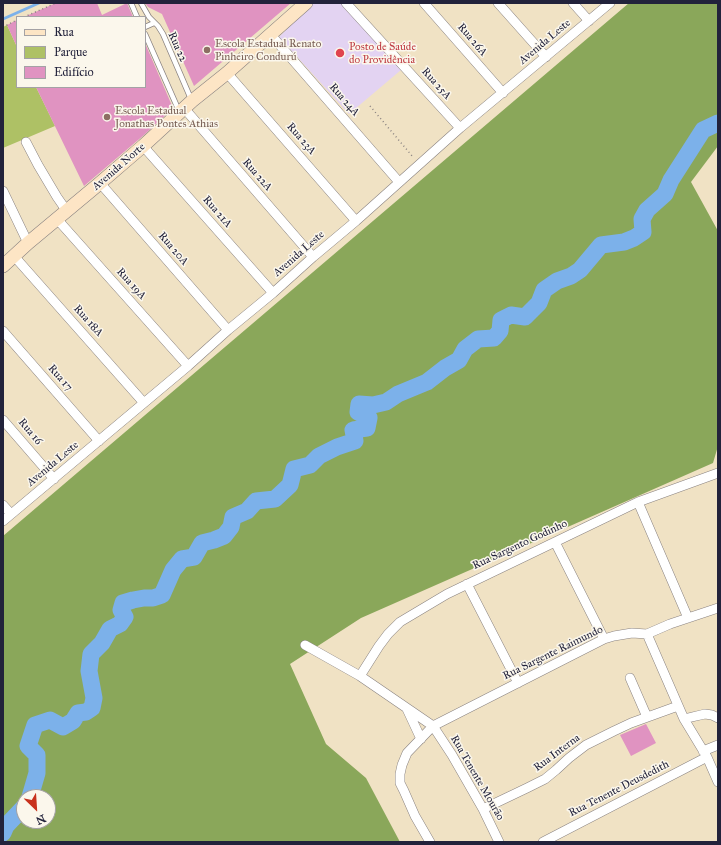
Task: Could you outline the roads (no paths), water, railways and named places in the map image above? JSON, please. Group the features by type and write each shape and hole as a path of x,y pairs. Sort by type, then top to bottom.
{"street":[{"name":"Avenida Norte","path":"3,266 143,146 185,107 271,35 306,3"},
{"name":"Rua 25A","path":"346,3 460,128"},
{"name":"Rua 26A","path":"424,3 503,93"},
{"path":"498,3 546,56"},
{"path":"573,3 589,21"},
{"name":"Avenida Leste","path":"3,521 273,293 460,128 610,3"},
{"name":"Rua 24A","path":"271,35 399,182"},
{"name":"Rua 23A","path":"227,73 356,221"},
{"name":"Rua 22A","path":"185,107 313,257"},
{"name":"Rua 19A","path":"26,142 57,197 62,214 188,366"},
{"name":"Rua 21A","path":"143,146 273,293"},
{"name":"Rua 20A","path":"100,183 228,330"},
{"path":"3,191 28,243"},
{"name":"Rua 18A","path":"14,256 144,402"},
{"name":"Rua 17","path":"3,331 99,440"},
{"name":"Rua 16","path":"3,420 54,479"},
{"name":"Rua Sargento Godinho","path":"360,676 379,646 400,622 447,594 638,502 718,473"},
{"path":"638,502 688,618"},
{"path":"3,505 11,514"},
{"path":"555,542 604,639"},
{"path":"467,584 518,683"},
{"name":"Rua Sargente Raimundo","path":"433,726 604,639 632,633 647,634 670,624 718,608"},
{"path":"647,634 684,719 705,754 718,782"},
{"path":"305,645 360,676 433,726 407,753 402,764 400,774 400,783 415,816 430,842"},
{"path":"630,678 647,717"},
{"name":"Rua Interna","path":"483,809 545,779 586,745 647,717 678,706"},
{"path":"407,709 421,739"},
{"path":"684,719 706,714 718,718"},
{"name":"Rua Tenente Mourão","path":"433,726 452,755 483,809 499,842"},
{"name":"Rua Tenente Deusdedith","path":"543,842 705,754 718,745"}],"lane":[{"path":"131,3 138,16"},
{"name":"Rua 22","path":"141,3 149,17 158,26 163,34 185,107"},
{"path":"146,27 154,23"},
{"path":"146,36 185,107"}],"waterway":[{"path":"3,19 39,3"},
{"path":"32,789 37,773 37,755 28,746 35,725 50,720 63,727 73,721 78,713 86,712 92,708 94,698 89,671 91,654 102,643 110,629 120,624 125,617 121,610 123,603 162,595 173,570 182,559 194,557 202,543 224,536 231,527 233,517 247,511 256,501 275,499 290,485 294,469 310,465 319,456 337,447 355,441 353,430 367,428 369,418 358,412 359,404 373,405 386,402 398,394 427,382 445,368 459,360 465,349 478,339 494,338 500,331 501,320 511,315 525,317 539,303 544,290 557,281 571,276 580,270 601,245 624,242 643,232 642,219 647,210 665,194 671,180 703,130 718,123"},
{"path":"3,833 6,826 16,815"}],"place":[{"name":"Escola Estadual Renato Pinheiro Condurú","path":"207,50"},
{"name":"Posto de Saúde do Providência","path":"340,53"},
{"name":"Escola Estadual Jonathas Pontes Athias","path":"107,117"}]}
